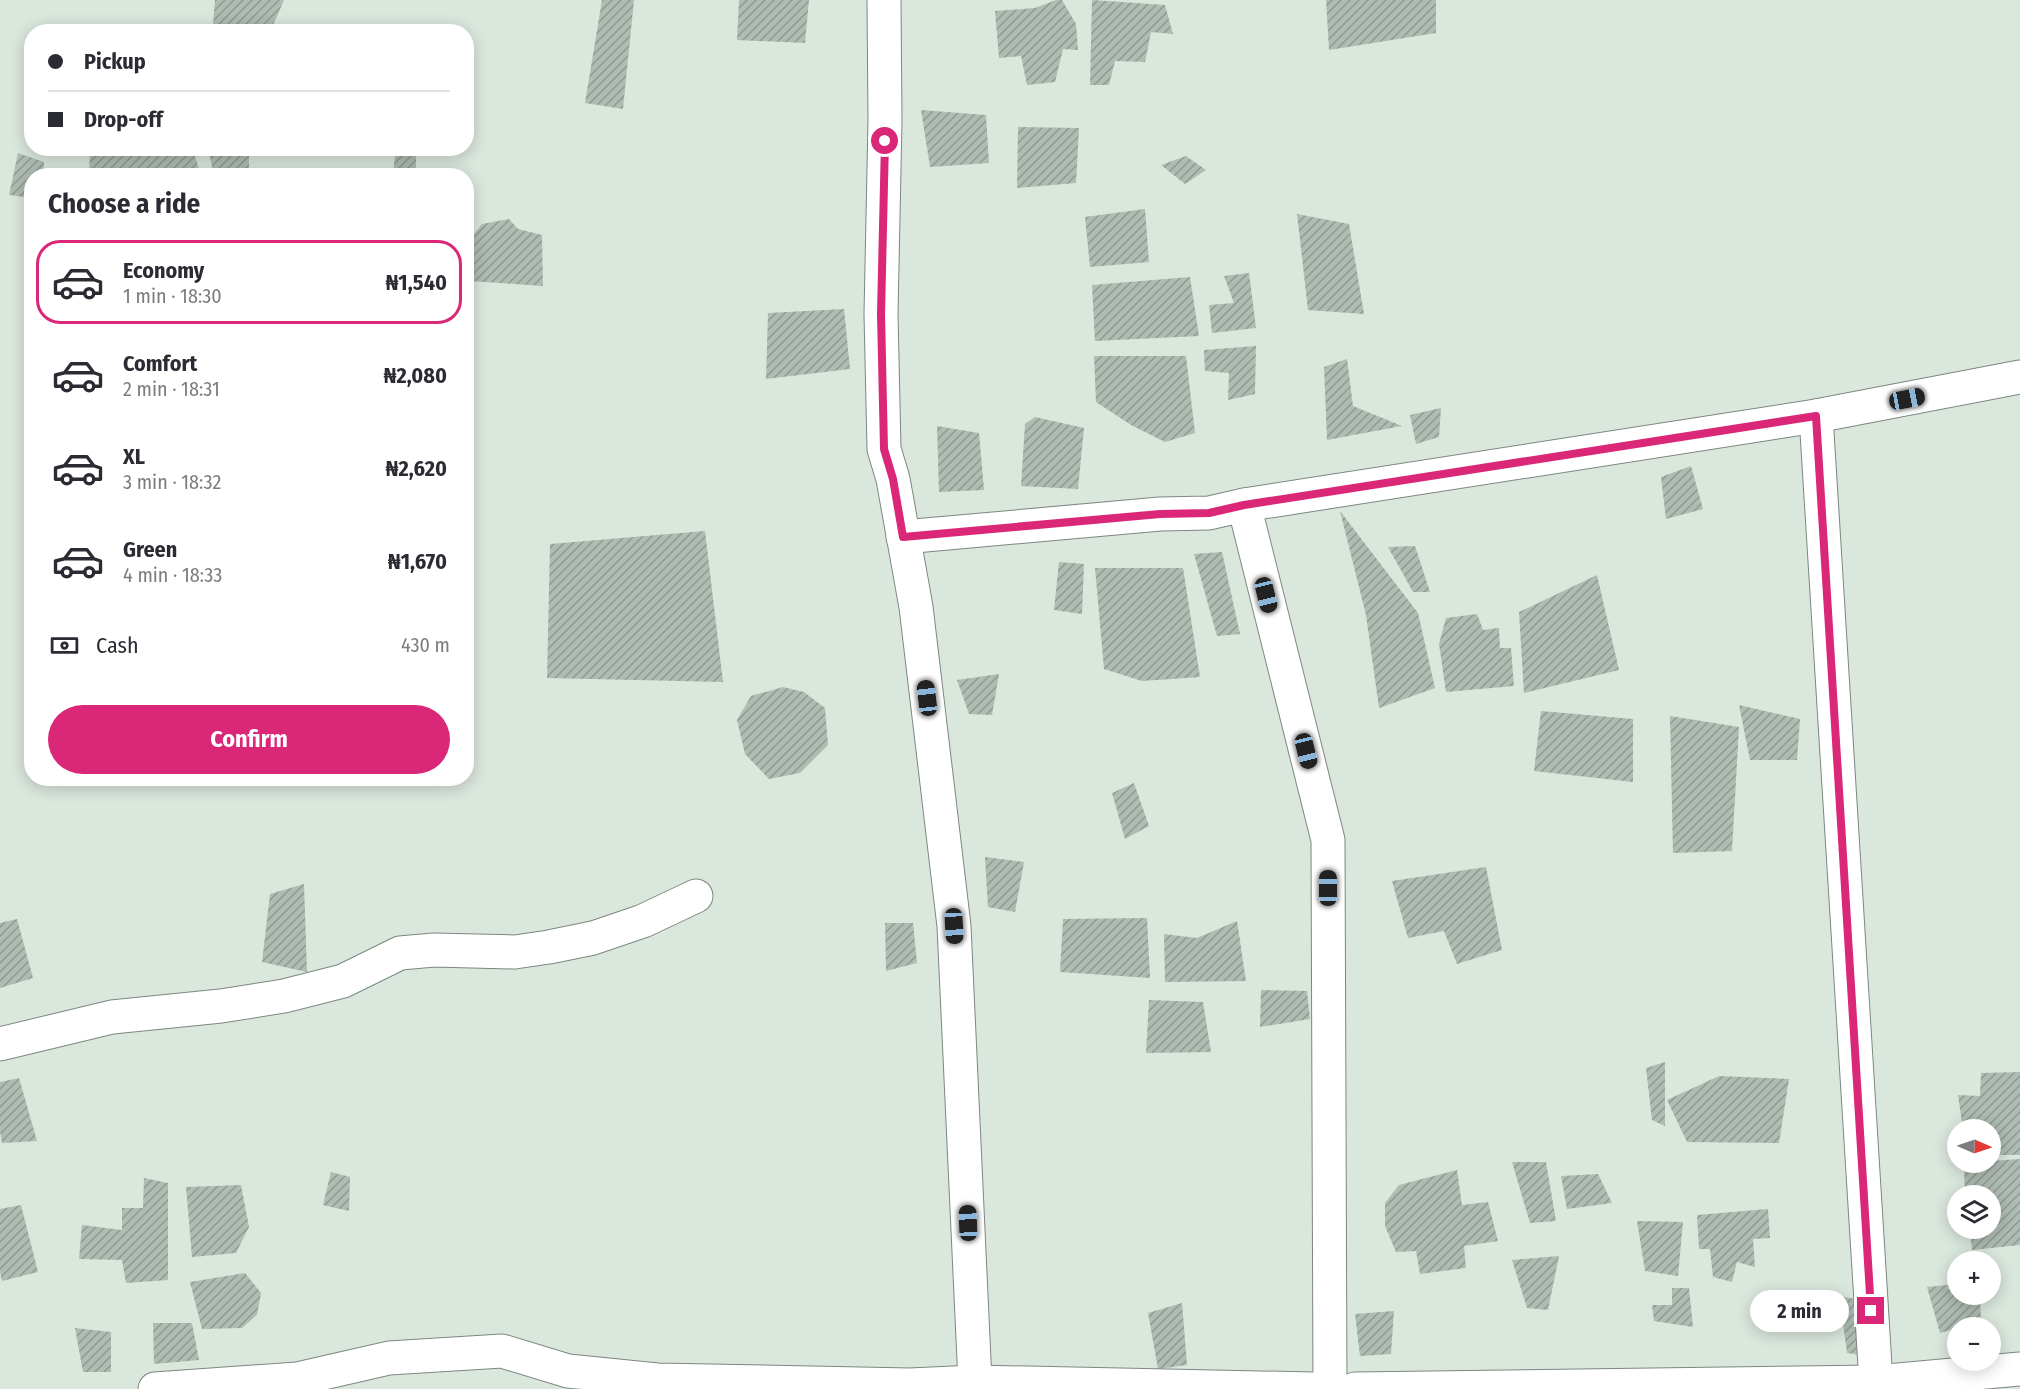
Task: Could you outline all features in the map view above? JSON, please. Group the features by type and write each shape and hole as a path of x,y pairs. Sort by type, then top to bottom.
{"street":[{"path":"884,0 885,120 881,314 884,449 893,479 916,607 954,926 974,1386"},
{"path":"903,537 1160,514 1209,513 1244,505 1816,416 2020,377"},
{"path":"1816,416 1876,1382"},
{"path":"1244,505 1328,840 1330,1389"},
{"path":"0,1044 112,1017 221,1006 284,996 343,981 400,953 515,952 560,945 592,938 643,921 696,896"},
{"path":"156,1389 297,1379 389,1358 502,1351 568,1371 657,1380 1313,1389"},
{"path":"1355,1389 1876,1382 2020,1369"}],"building":[{"path":"215,0 284,0 274,24 213,24"},
{"path":"602,0 634,0 623,109 585,103"},
{"path":"739,0 809,0 805,43 737,40"},
{"path":"1062,0 1076,24 1078,50 1063,49 1055,82 1027,85 1021,56 999,58 995,11 1035,8"},
{"path":"1092,0 1165,5 1173,34 1151,32 1145,62 1115,61 1109,85 1090,85"},
{"path":"1326,0 1436,0 1436,33 1329,50"},
{"path":"921,110 986,115 989,163 930,167"},
{"path":"1018,127 1079,128 1076,183 1017,188"},
{"path":"18,153 44,162 44,168 24,168 24,197 9,195"},
{"path":"90,156 195,156 199,168 89,168"},
{"path":"210,156 249,156 249,168 212,168"},
{"path":"395,156 416,156 416,168 394,168"},
{"path":"1186,156 1206,170 1185,184 1161,165"},
{"path":"1145,209 1149,262 1090,267 1085,217"},
{"path":"1297,214 1349,224 1364,314 1308,310"},
{"path":"509,219 518,229 542,235 543,286 474,281 474,234 482,224"},
{"path":"1249,273 1256,328 1212,333 1209,305 1234,303 1224,276"},
{"path":"1190,277 1199,336 1095,341 1092,285"},
{"path":"844,309 850,369 766,379 768,313"},
{"path":"1256,346 1255,394 1228,400 1229,373 1205,371 1204,350"},
{"path":"1094,356 1186,356 1195,433 1165,442 1131,425 1096,402"},
{"path":"1347,359 1353,406 1402,426 1327,440 1324,367"},
{"path":"1441,408 1439,437 1416,444 1410,415"},
{"path":"1035,417 1084,428 1078,489 1021,486 1025,424"},
{"path":"937,426 979,433 984,490 939,492"},
{"path":"1691,466 1703,509 1666,519 1661,477"},
{"path":"1340,511 1418,613 1435,688 1379,708 1366,615"},
{"path":"705,531 723,682 547,678 550,544"},
{"path":"1415,546 1430,592 1413,592 1388,547"},
{"path":"1222,552 1240,634 1217,636 1194,554"},
{"path":"1059,562 1084,564 1082,614 1054,610"},
{"path":"1095,568 1183,568 1200,677 1142,681 1104,669"},
{"path":"1597,575 1619,670 1524,693 1519,612"},
{"path":"1477,614 1483,630 1499,628 1500,648 1511,648 1514,686 1446,692 1439,644 1446,618"},
{"path":"999,674 992,715 969,714 957,680"},
{"path":"783,687 804,692 825,708 828,745 800,773 769,779 745,754 737,720 751,696"},
{"path":"1739,705 1800,719 1797,760 1750,760"},
{"path":"1541,711 1633,719 1633,782 1534,771"},
{"path":"1670,716 1739,727 1732,851 1673,853"},
{"path":"1134,783 1149,826 1125,839 1112,793"},
{"path":"985,857 1024,862 1015,912 988,907"},
{"path":"1486,867 1502,950 1457,964 1444,931 1408,938 1392,881"},
{"path":"304,884 307,972 262,962 270,894"},
{"path":"1147,918 1150,978 1060,972 1063,919"},
{"path":"17,919 33,978 0,988 0,923"},
{"path":"1237,921 1246,981 1165,982 1164,934 1197,938"},
{"path":"885,923 913,923 917,963 886,971"},
{"path":"1261,990 1307,991 1310,1019 1260,1027"},
{"path":"1149,1000 1203,1002 1211,1052 1146,1053"},
{"path":"1665,1062 1665,1126 1652,1120 1646,1068"},
{"path":"2020,1072 2020,1155 2001,1155 2001,1119 1961,1119 1958,1095 1980,1096 1981,1073"},
{"path":"1719,1076 1789,1079 1779,1143 1687,1142 1667,1100"},
{"path":"19,1078 37,1141 2,1143 0,1082"},
{"path":"2020,1159 2020,1245 1972,1250 1971,1239 2001,1239 2001,1185 1965,1185 1964,1173 2001,1173 2001,1160"},
{"path":"1512,1162 1546,1162 1556,1221 1530,1223"},
{"path":"1457,1170 1462,1205 1488,1202 1498,1241 1464,1246 1466,1268 1420,1274 1416,1251 1396,1252 1385,1226 1385,1203 1399,1185"},
{"path":"331,1172 350,1177 349,1211 323,1205"},
{"path":"1598,1174 1612,1203 1567,1209 1561,1176"},
{"path":"144,1178 168,1183 168,1280 126,1283 122,1260 79,1259 82,1225 122,1230 122,1208 143,1208"},
{"path":"241,1185 249,1227 236,1253 192,1257 186,1187"},
{"path":"21,1205 38,1272 2,1281 0,1209"},
{"path":"1768,1209 1770,1238 1753,1239 1755,1267 1737,1262 1732,1282 1713,1277 1710,1249 1699,1249 1697,1215"},
{"path":"1637,1221 1683,1222 1678,1276 1645,1271"},
{"path":"1559,1256 1548,1310 1527,1308 1512,1260"},
{"path":"245,1273 261,1293 257,1315 242,1328 202,1329 190,1282"},
{"path":"1947,1285 1947,1305 1980,1305 1981,1317 1947,1317 1947,1331 1940,1333 1927,1287"},
{"path":"1672,1288 1689,1288 1693,1327 1654,1321 1652,1305 1672,1305"},
{"path":"1839,1296 1861,1300 1861,1355 1847,1353"},
{"path":"1182,1303 1187,1365 1158,1369 1148,1313"},
{"path":"1394,1311 1391,1354 1360,1356 1355,1314"},
{"path":"153,1323 192,1323 199,1360 154,1364"},
{"path":"75,1328 111,1332 111,1372 83,1372"}],"route":[{"path":"885,141 881,314 884,449 893,479 903,537 1160,514 1209,513 1244,505 1816,416 1871,1311"}]}
